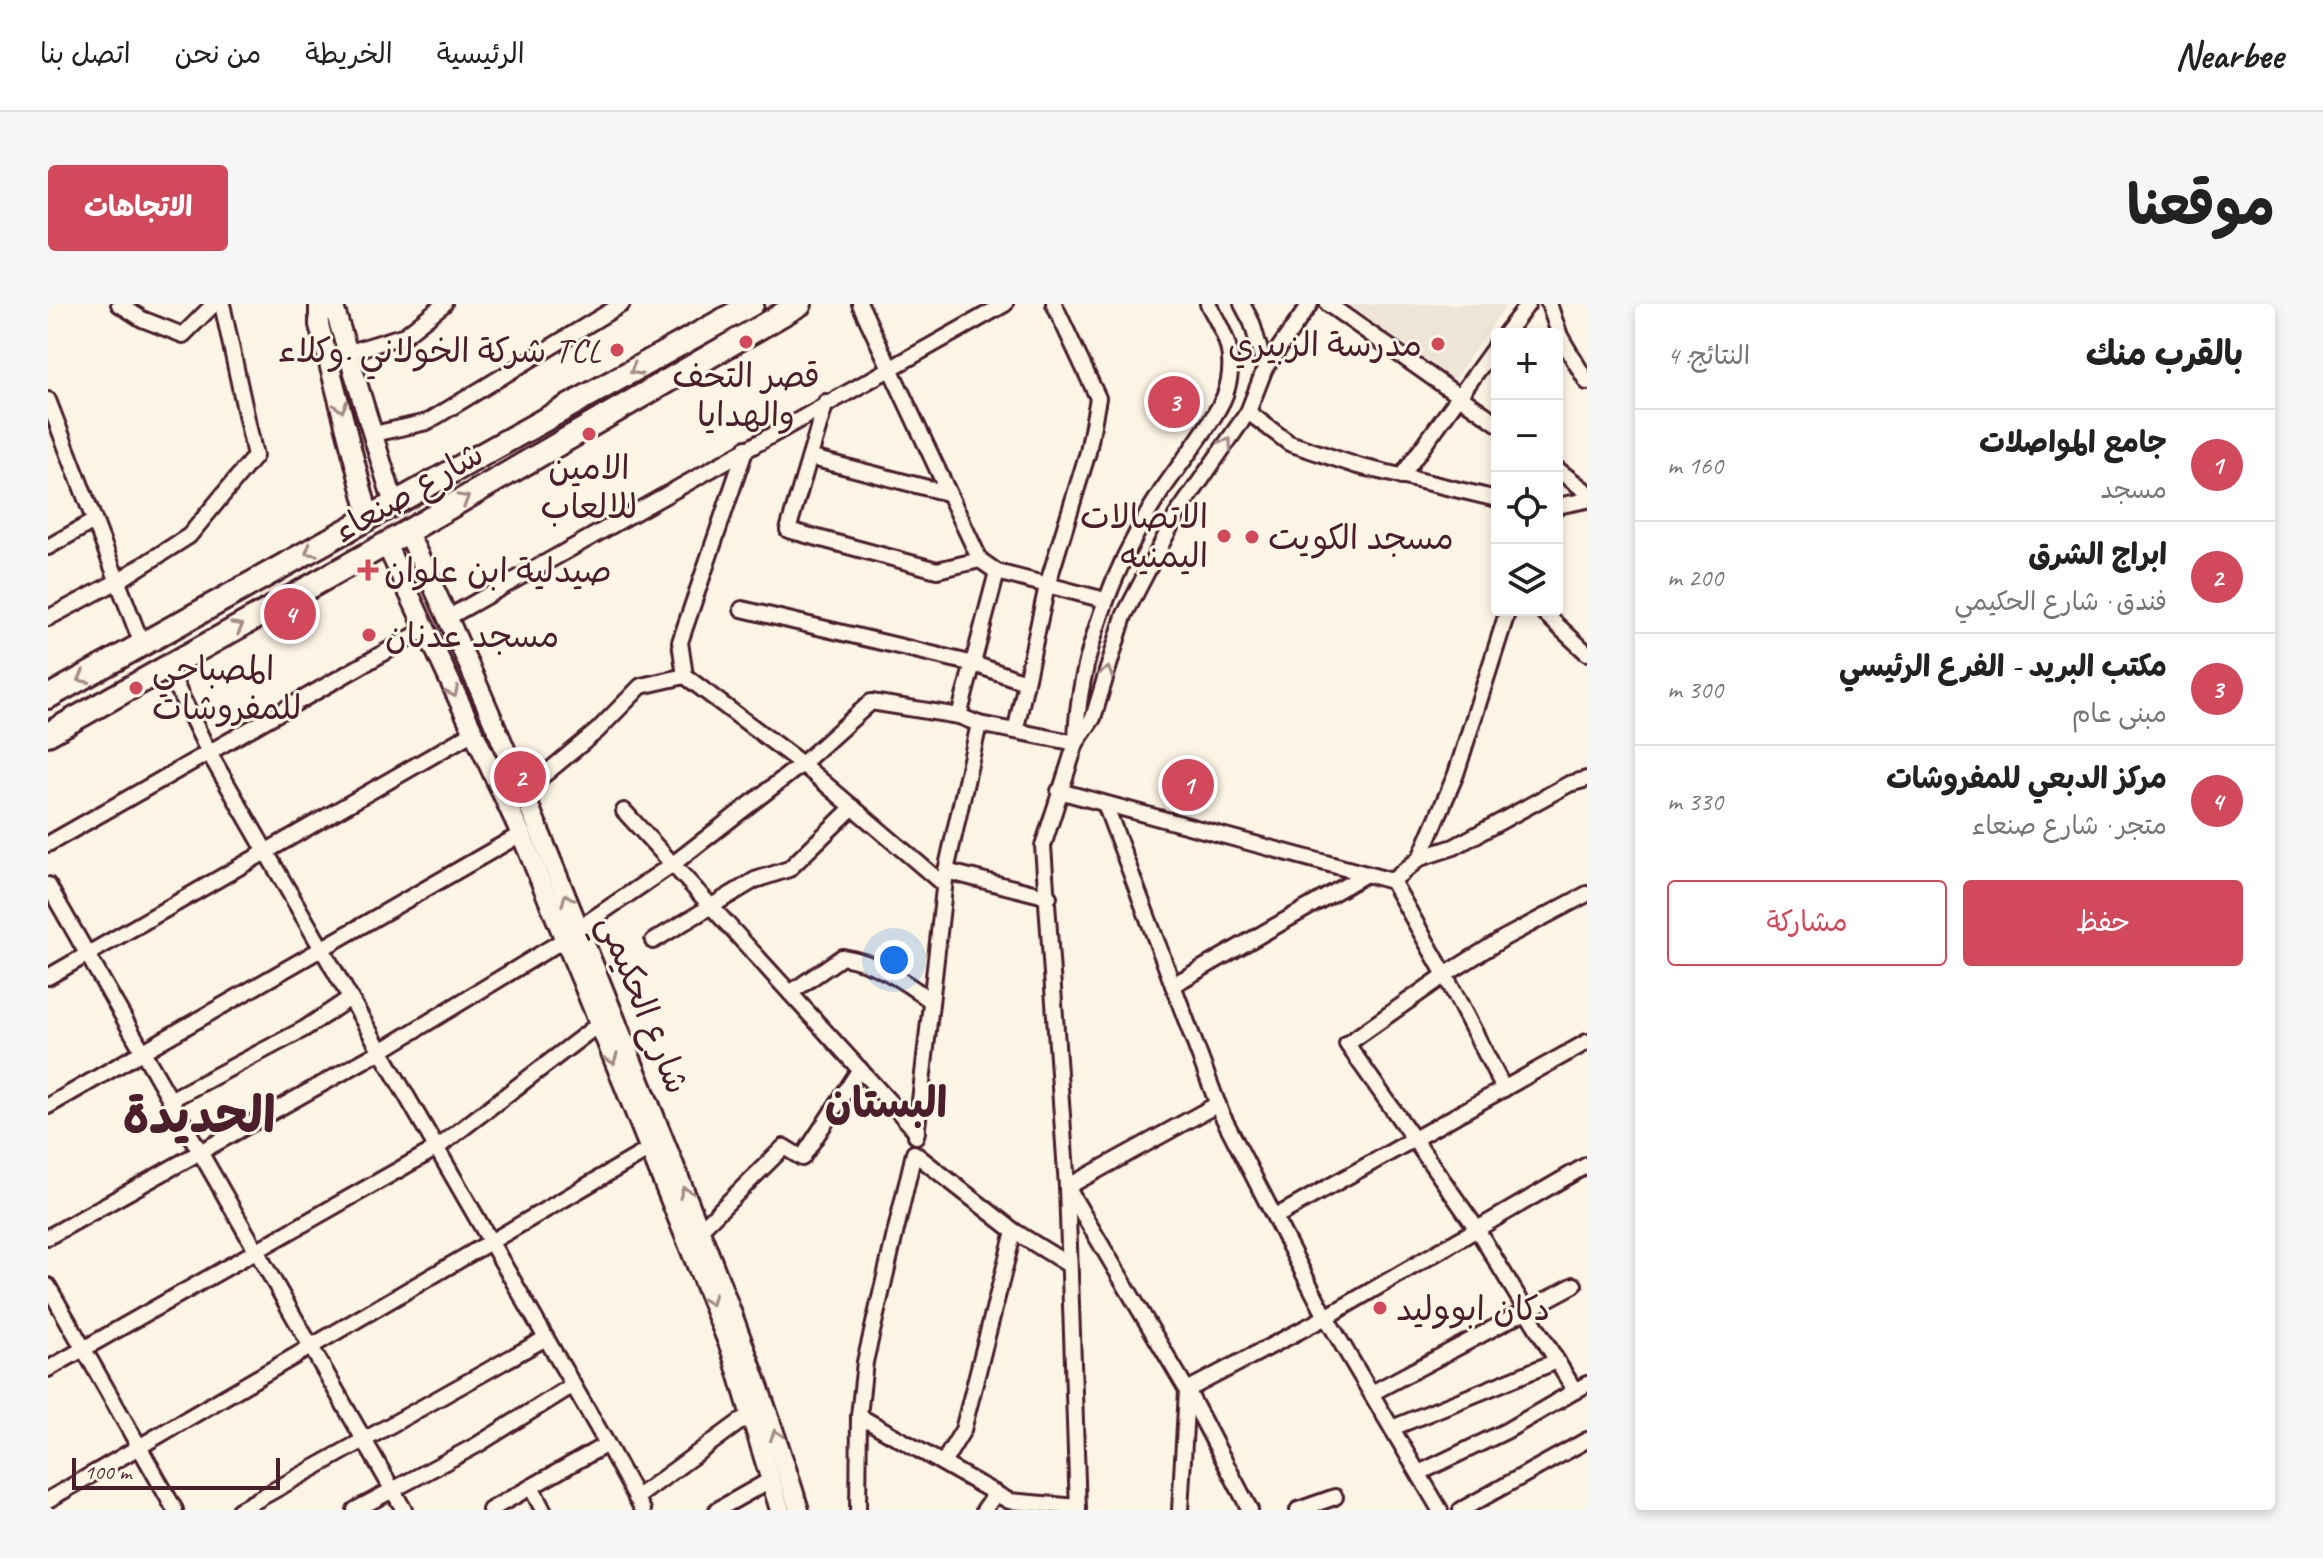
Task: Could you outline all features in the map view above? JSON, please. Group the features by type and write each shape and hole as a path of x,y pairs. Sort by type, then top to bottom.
{"highway":[{"name":"شارع صنعاء","path":"48,697 143,647 752,304"},
{"name":"شارع صنعاء","path":"48,734 386,544 800,304"},
{"path":"595,393 593,411 604,418"},
{"path":"550,418 562,422 566,432 561,443"}],"street":[{"path":"119,304 142,319 183,335 214,304"},
{"path":"48,618 118,581 189,536 255,456 222,304"},
{"path":"319,304 319,325 369,517"},
{"path":"333,304 394,504"},
{"path":"350,352 405,335 444,304"},
{"path":"374,434 427,422 622,304"},
{"path":"860,304 980,560 997,572 1105,600"},
{"path":"449,617 826,402 1005,304"},
{"path":"1016,728 1047,586 1088,452 1098,398 1054,304"},
{"path":"1076,743 1076,714 1105,600 1151,508 1225,395 1231,345 1208,304"},
{"path":"1242,304 1252,323 1265,368"},
{"path":"859,1416 1009,1501 1078,1508 1067,1187 1049,897 1043,846 1076,743 1093,718 1124,616 1176,516 1248,412 1265,368 1310,304"},
{"path":"1328,304 1491,418"},
{"path":"1510,328 1528,304"},
{"path":"1549,304 1560,336 1587,382"},
{"path":"1401,477 1458,393 1491,352"},
{"path":"48,400 55,446 94,521 143,647"},
{"path":"826,402 812,458 788,530 937,570 980,560"},
{"path":"1248,412 1289,443 1401,477 1491,498"},
{"path":"746,448 680,642 685,676 945,878 1049,897"},
{"path":"812,458 947,493"},
{"path":"1561,472 1587,492"},
{"path":"1563,505 1587,500"},
{"path":"48,547 94,521"},
{"name":"شارع الحكيمي","path":"407,531 449,617 522,793 572,933 599,1024 731,1350 780,1510"},
{"name":"شارع الحكيمي","path":"386,544 472,733 572,933 700,1230 747,1347 799,1510"},
{"path":"959,716 997,572"},
{"path":"742,609 974,664 1025,682"},
{"path":"1420,858 1456,774 1506,616"},
{"path":"1547,616 1587,653"},
{"path":"48,844 424,630"},
{"path":"167,667 208,751 639,1504 752,1413"},
{"path":"522,793 597,731 641,686 685,676"},
{"path":"48,1237 381,1051 572,933 673,864 802,764 871,702 959,716 979,724 1016,728 1076,743"},
{"path":"858,1510 859,1416 865,1362 914,1153 945,878 979,724"},
{"path":"48,977 472,733"},
{"path":"1392,881 1420,858 1454,847 1569,784 1587,779"},
{"path":"1059,791 1392,881 1504,1089"},
{"path":"1105,804 1218,1104 1326,1317 1440,1510"},
{"path":"653,941 713,908 755,880 789,869 853,807"},
{"path":"624,811 917,1132"},
{"path":"48,1106 521,834"},
{"path":"1173,985 1366,874"},
{"path":"48,885 404,1510"},
{"path":"1419,1473 1506,1431 1581,1387 1557,1361 1529,1310 1477,1229 1347,1044 1504,938 1587,894"},
{"path":"790,993 842,957 858,959 900,978 931,1001"},
{"path":"170,1100 304,1029 350,998"},
{"path":"48,1369 437,1148 599,1024"},
{"path":"1275,1217 1587,1042"},
{"path":"700,1230 784,1147 802,1158 860,1069"},
{"path":"1067,1187 1218,1104"},
{"path":"48,1500 648,1150"},
{"path":"914,1153 1014,1231 1069,1265"},
{"path":"1187,1390 1326,1317 1587,1165"},
{"path":"1067,1187 1187,1390 1250,1510"},
{"path":"943,1463 963,1430 1014,1231"},
{"path":"1372,1393 1574,1285"},
{"path":"48,1286 175,1510"},
{"path":"239,1510 546,1338"},
{"path":"1392,1428 1557,1361"},
{"path":"355,1510 477,1445 573,1385"},
{"path":"1180,1510 1187,1390"},
{"path":"1461,1510 1587,1440"},
{"path":"490,1510 607,1444"},
{"path":"717,1510 772,1479"},
{"path":"531,1487 543,1510"},
{"path":"984,1510 996,1493"},
{"path":"1298,1510 1335,1497"}],"shaded area":[{"name":"مدرسة الزبيري","path":"1339,304 1507,304 1452,383"}],"place":[{"name":"قصر التحف والهدايا","path":"746,342"},
{"name":"مدرسة الزبيري","path":"1438,344"},
{"name":"شركة الخولاني .وكلاء TCL","path":"617,350"},
{"name":"مكتب البريد - الفرع الرئيسي","path":"1174,402"},
{"name":"الامين للالعاب","path":"589,434"},
{"name":"الاتصالات اليمنيه","path":"1224,536"},
{"name":"مسجد الكويت","path":"1252,537"},
{"name":"صيدلية ابن علوان","path":"368,570"},
{"name":"مركز الدبعي للمفروشات","path":"290,614"},
{"name":"مسجد عدنان","path":"369,635"},
{"name":"المصباحي للمفروشات","path":"136,688"},
{"name":"ابراج الشرق","path":"520,777"},
{"name":"جامع المواصلات","path":"1188,785"},
{"name":"دكان ابووليد","path":"1380,1308"}],"district":[{"name":"البستان","path":"886,1103"},
{"name":"الحديدة","path":"199,1115"}]}
